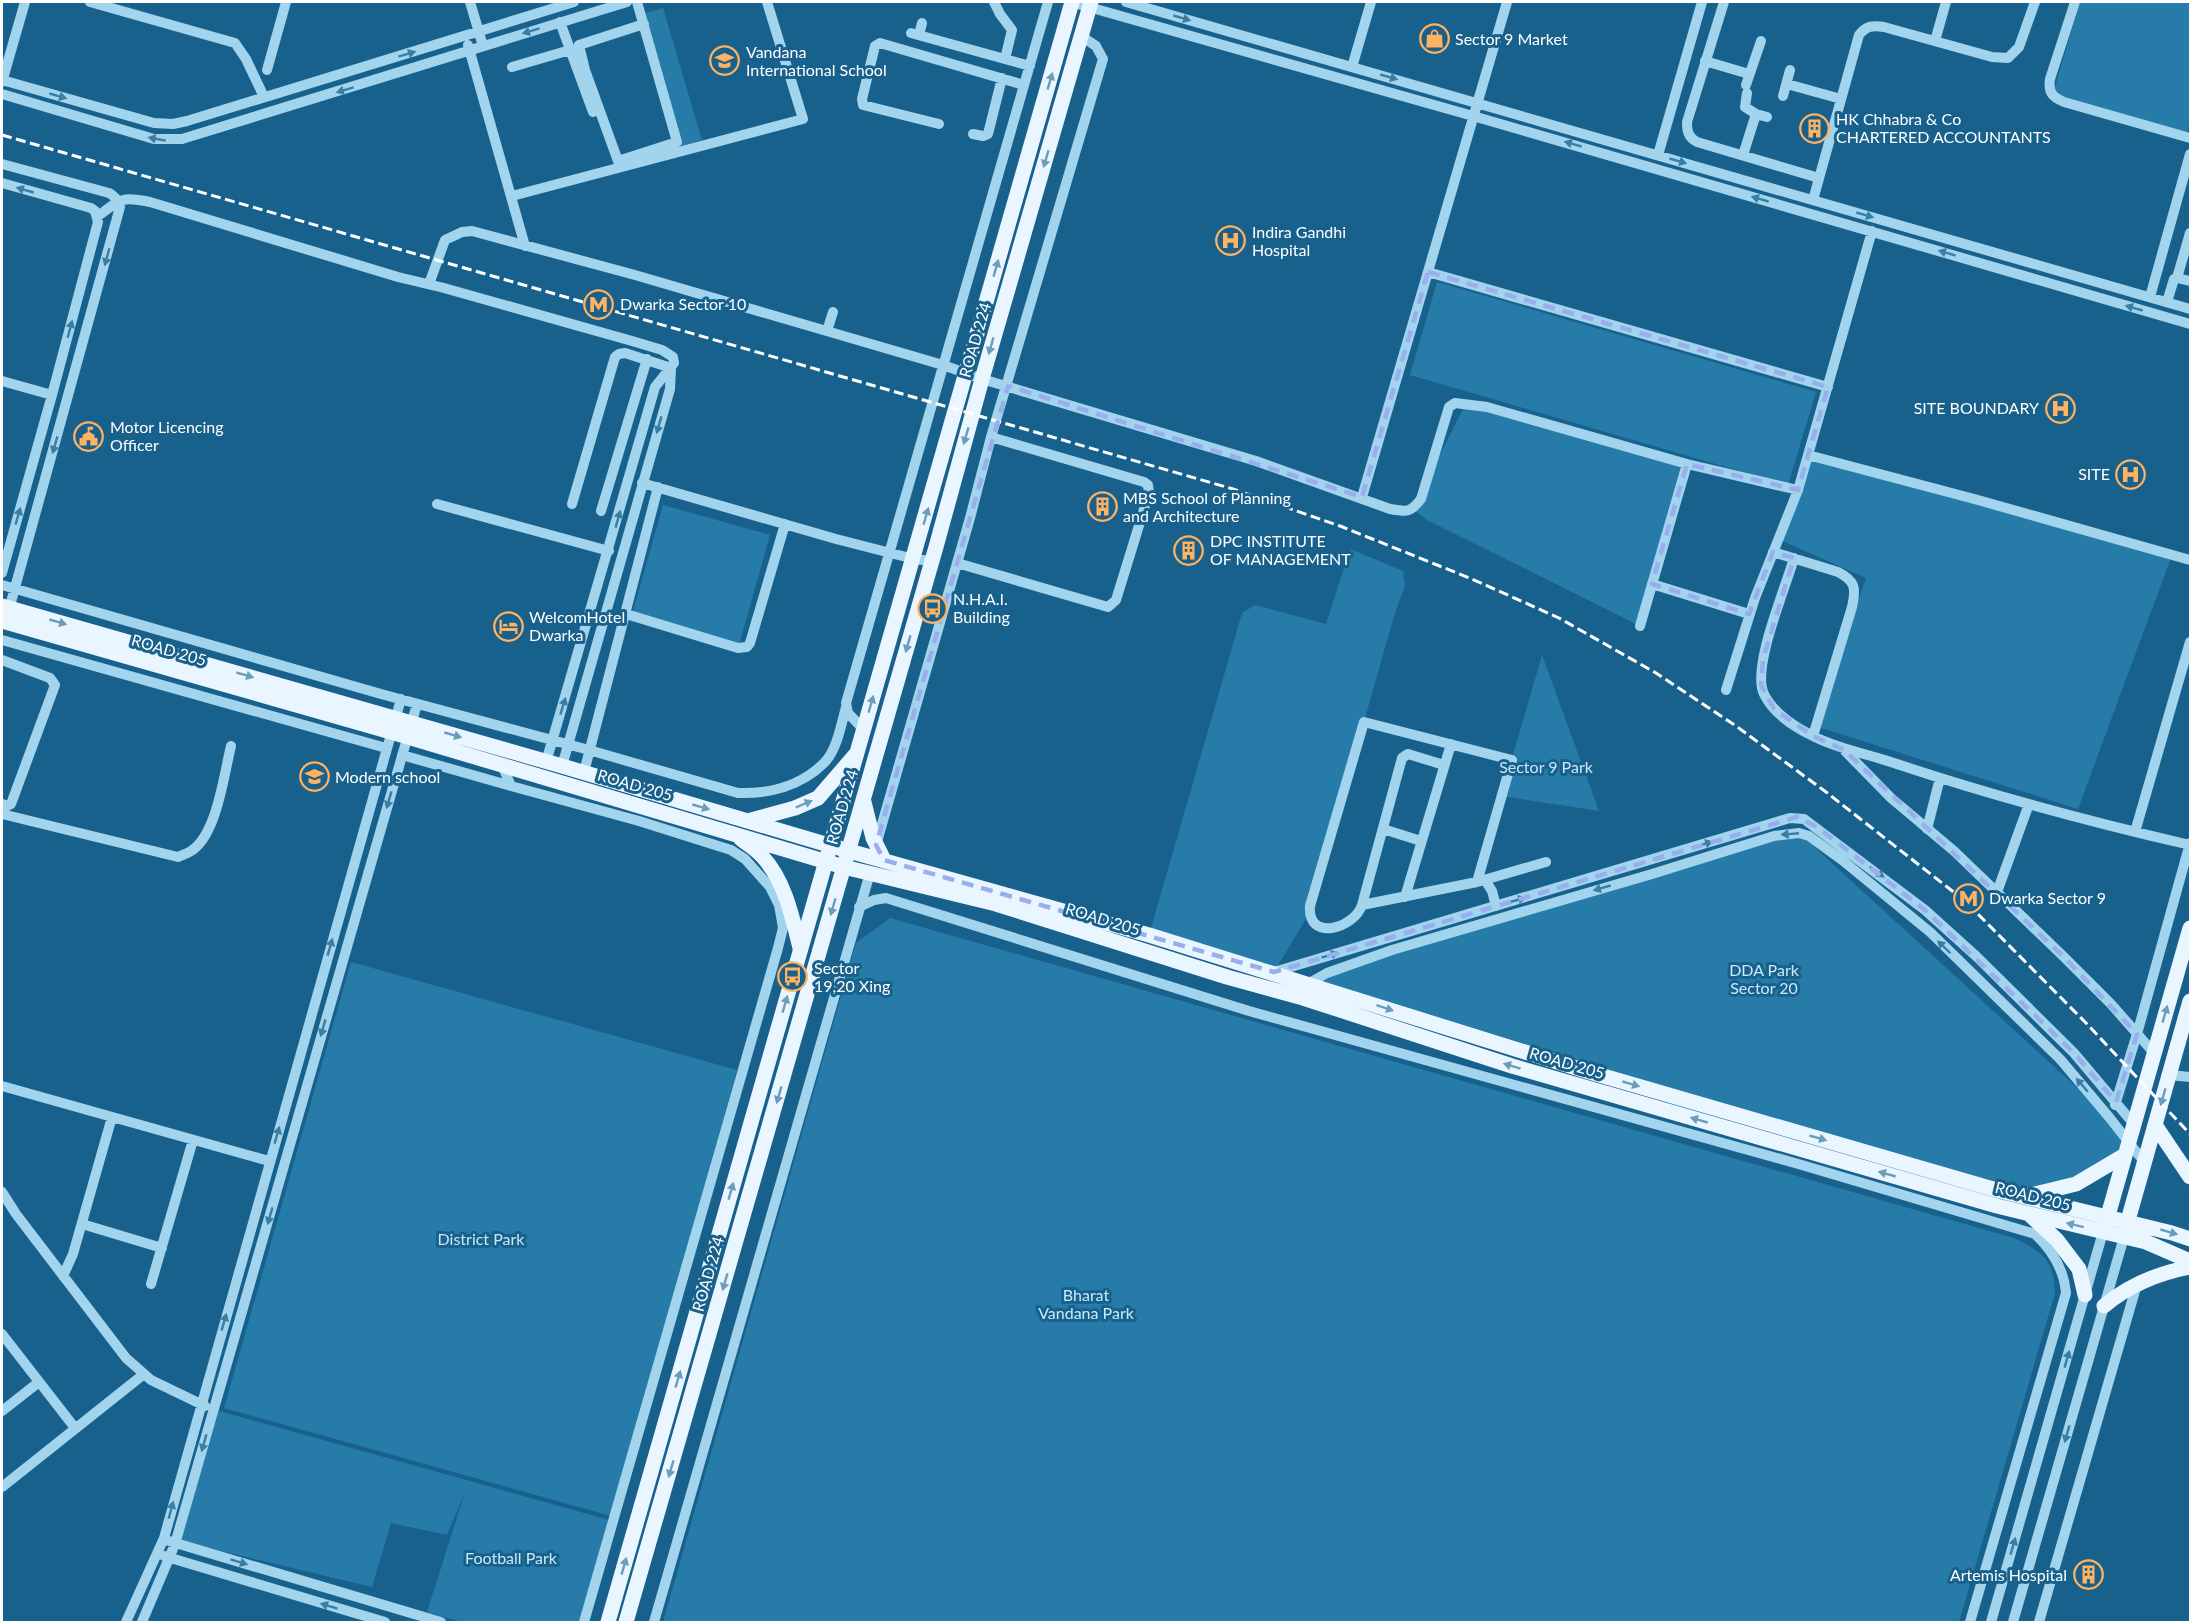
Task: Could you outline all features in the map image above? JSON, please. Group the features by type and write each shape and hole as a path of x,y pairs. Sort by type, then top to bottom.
{"main road":[{"name":"ROAD 224","path":"608,1623 1072,2"},
{"name":"ROAD 224","path":"626,1623 1090,4"},
{"name":"ROAD 205","path":"4,614 393,725 502,765 734,833 828,853 849,851 884,860 1274,972 1306,991 1512,1066 2028,1213 2105,1224"},
{"name":"ROAD 205","path":"409,731 562,766 748,820 828,853 844,867 996,904 1227,977 1306,991 2024,1197 2105,1224 2126,1229 2172,1233 2190,1239"},
{"path":"748,820 795,808 818,798 859,750"},
{"path":"864,799 867,819 884,860"},
{"path":"734,833 762,856 781,883 793,918 800,951"},
{"path":"2105,1224 2190,928"},
{"path":"2126,1229 2190,1000"},
{"path":"2155,1125 2190,1177"},
{"path":"2024,1197 2076,1184 2127,1149"},
{"path":"2028,1213 2057,1240 2079,1269 2085,1295"},
{"name":"ROAD 205","path":"2126,1229 2146,1242 2190,1261"},
{"path":"2104,1306 2120,1293 2137,1284 2190,1267"}],"street":[{"path":"25,2 2,81 164,124 187,121 574,2"},
{"path":"90,2 235,43 241,50 264,97"},
{"path":"267,70 286,2"},
{"path":"470,2 483,46"},
{"path":"2,94 154,139 170,141 201,135 627,2"},
{"path":"637,2 644,24 677,141 618,161 585,70 579,45 644,24"},
{"path":"512,196 803,119 767,2"},
{"path":"994,2 1012,30 1005,59"},
{"path":"2,585 738,793 761,794 782,789 801,780 825,763 835,745 1048,2"},
{"path":"1072,2 1090,4 2190,324"},
{"path":"1126,2 2190,309"},
{"path":"1352,67 1371,2"},
{"path":"1362,497 1507,2"},
{"path":"1658,155 1702,2"},
{"path":"1724,2 1687,122 1687,131 1697,142 1819,178"},
{"path":"1935,41 1946,2"},
{"path":"1813,200 1859,35 1864,28 1874,25 1884,27 1992,57 2008,58 2019,46 2035,2"},
{"path":"2075,2 2050,79 2049,88 2053,97 2190,138"},
{"path":"560,22 609,156"},
{"path":"922,23 915,34 1030,66"},
{"path":"465,36 525,246"},
{"path":"876,845 991,437 1008,386 1103,59 1096,46 1081,36"},
{"path":"1761,41 1747,84 1745,107 1750,112 1767,117"},
{"path":"939,124 863,105 862,99 875,46 880,43 1024,85"},
{"path":"512,67 570,50"},
{"path":"1705,61 1747,84"},
{"path":"1783,96 1790,70"},
{"path":"973,134 983,136 988,134 1002,78"},
{"path":"1786,84 1841,99"},
{"path":"1743,156 1756,114"},
{"path":"2150,297 2190,154"},
{"path":"2,164 109,193 118,201 119,213 14,589 4,614"},
{"path":"2,183 91,208 98,216 98,226 2,573"},
{"path":"98,216 118,201 128,197 150,202 399,277 662,350 674,359 670,388 562,766"},
{"path":"429,284 445,240 472,231 635,275 943,365 982,379 1256,461 1362,497 1390,509 1406,512 1421,499 1449,407 1455,403 1487,407 1687,464 1798,490"},
{"path":"1726,690 1749,614 1798,490 1872,231"},
{"path":"2167,302 2172,282 2177,278 2190,232"},
{"path":"1428,272 1828,387"},
{"path":"2177,278 2190,281"},
{"path":"827,331 833,312"},
{"path":"572,504 615,357 625,353 671,368"},
{"path":"601,511 647,359"},
{"path":"546,762 656,387 671,368"},
{"path":"2,381 52,395"},
{"path":"957,563 1108,607 1115,603 1149,493 1148,485 1144,482 991,437"},
{"path":"1808,455 2190,560"},
{"path":"1640,626 1687,464"},
{"path":"642,483 914,559 932,561"},
{"path":"584,772 658,487"},
{"path":"437,504 609,551"},
{"path":"626,614 738,648 747,647 785,524"},
{"path":"1773,552 1830,569 1848,577 1854,588 1852,607 1813,736"},
{"path":"1794,558 1763,659 1761,685 1763,693 1774,709 1813,736 1844,750 2029,804 2190,844 2137,1034 2116,1102 2109,1117"},
{"path":"1652,584 1749,614"},
{"path":"2,640 386,748"},
{"path":"2135,832 2190,642"},
{"path":"2,660 50,678 55,685 11,804 7,806 2,804"},
{"path":"126,1623 164,1538 401,699"},
{"path":"142,1623 171,1558 417,704"},
{"path":"846,707 864,730"},
{"path":"1444,765 1408,754 1402,758 1362,905 1355,919 1340,926 1321,928 1313,923 1311,918 1312,899 1364,722 1512,760 1481,881"},
{"path":"1405,897 1451,744"},
{"path":"2,814 178,857 191,851 200,843 212,824 231,746"},
{"path":"1844,750 1891,798 1997,892 2063,956 2154,1053"},
{"path":"402,755 639,821 731,850 746,859 770,887 782,916 783,928 778,948 584,1623"},
{"path":"502,765 511,786"},
{"path":"1928,829 1940,778"},
{"path":"1997,892 2029,804"},
{"path":"1274,972 1790,818 1804,819 1925,910 1976,956 2074,1053 2133,1123"},
{"path":"1383,829 1421,841"},
{"path":"1306,991 1339,967 1774,836 1799,833 1809,836 1842,860 1929,932 2060,1059 2109,1117 2127,1149 2145,1163"},
{"path":"1362,905 1481,881 1546,862"},
{"path":"654,1623 870,873"},
{"path":"1481,881 1492,891 1496,906"},
{"path":"859,908 874,900 886,898 1249,1011 1795,1163 2035,1234 2059,1265 2065,1280 2066,1293 1970,1623"},
{"path":"2169,1075 2190,1077"},
{"path":"2,1086 269,1161"},
{"path":"63,1276 73,1254 112,1117"},
{"path":"151,1284 193,1140"},
{"path":"2,1192 16,1214 126,1358 151,1380 214,1410"},
{"path":"82,1224 162,1248"},
{"path":"1991,1623 2105,1224"},
{"path":"2013,1623 2126,1229"},
{"path":"2039,1623 2137,1284"},
{"path":"2,1334 75,1428"},
{"path":"2,1486 144,1374"},
{"path":"2,1411 39,1382"},
{"path":"164,1538 175,1544 441,1623"},
{"path":"157,1554 385,1623"}],"highlighted area":[{"path":"1428,272 1828,387 1798,490 1687,464 1652,584 1749,614 1773,552 1794,558 1763,659 1761,685 1774,709 1813,736 1844,750 2063,956 2137,1034 2116,1102 2074,1053 1925,910 1817,827 1797,817 1274,972 884,860 876,845 1008,386 1362,497"}],"green space":[{"path":"2080,2 2190,2 2190,121 2187,134 2052,97"},
{"path":"663,8 702,140 678,147 639,15"},
{"path":"1437,282 1816,392 1788,485 1410,375"},
{"path":"1466,403 1687,464 1640,626 1427,520 1413,509"},
{"path":"1808,455 2172,555 2078,809 1815,726 1866,578 1778,539"},
{"path":"663,505 770,535 739,645 632,615"},
{"path":"1350,549 1403,571 1405,586 1394,616 1310,912 1274,972 1149,935 1242,613 1255,605 1326,624"},
{"name":"Sector 9 Park","path":"1542,655 1599,811 1501,796"},
{"name":"DDA Park Sector 20","path":"1799,833 2109,1117 2129,1143 2104,1169 2024,1197 1314,979 1339,967"},
{"name":"Bharat Vandana Park","path":"890,918 2014,1238 2032,1248 2049,1264 2055,1293 1959,1622 663,1622 856,943"},
{"name":"District Park","path":"351,962 737,1070 611,1516 224,1408"},
{"name":"Football Park","path":"219,1411 609,1520 580,1622 461,1622 427,1612 465,1492 447,1535 391,1523 372,1587 180,1541"}],"railway":[{"path":"2,135 1233,489 1340,526 1472,579 1559,618 1656,673 1736,726 1826,792 1965,901 2087,1024 2190,1134"}],"place":[{"name":"Sector 9 Market","path":"1434,39"},
{"name":"Vandana International School","path":"725,61"},
{"name":"HK Chhabra & Co CHARTERED ACCOUNTANTS","path":"1815,128"},
{"name":"Indira Gandhi Hospital","path":"1231,241"},
{"name":"Dwarka Sector 10","path":"599,304"},
{"name":"SITE BOUNDARY","path":"2060,408"},
{"name":"Motor Licencing Officer","path":"89,436"},
{"name":"SITE","path":"2131,474"},
{"name":"MBS School of Planning and Architecture","path":"1102,507"},
{"name":"DPC INSTITUTE OF MANAGEMENT","path":"1189,550"},
{"name":"N.H.A.I. Building","path":"932,608"},
{"name":"WelcomHotel Dwarka","path":"508,626"},
{"name":"Modern school","path":"314,777"},
{"name":"Dwarka Sector 9","path":"1968,898"},
{"name":"Sector 19,20 Xing","path":"793,977"},
{"name":"Artemis Hospital","path":"2088,1575"}]}
